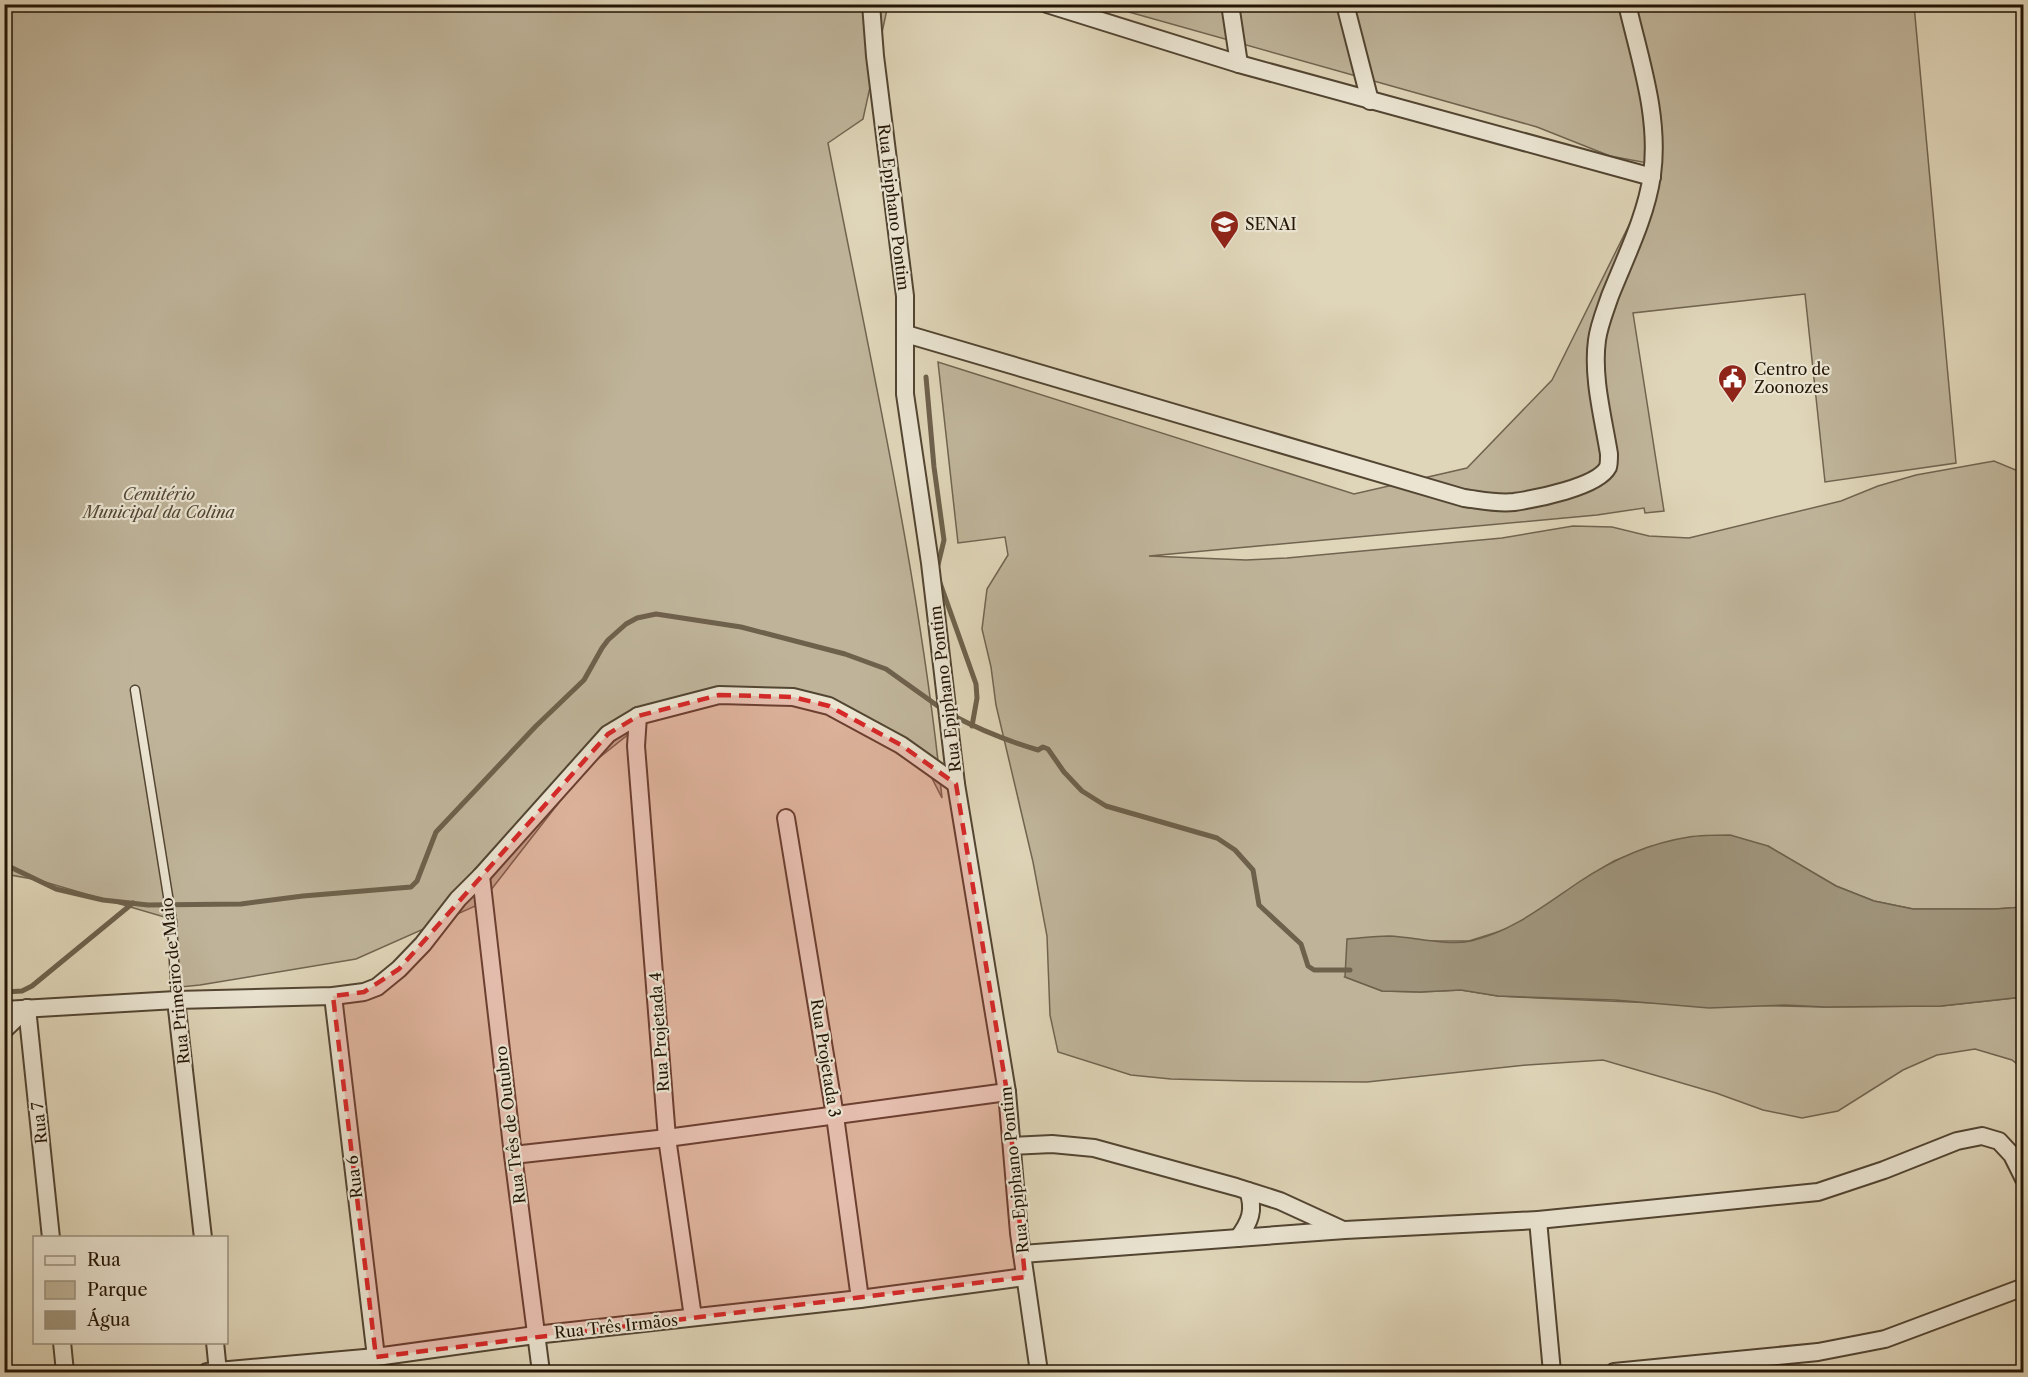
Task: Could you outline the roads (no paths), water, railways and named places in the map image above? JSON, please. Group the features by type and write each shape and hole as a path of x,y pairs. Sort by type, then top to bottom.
{"street":[{"name":"Rua Epiphano Pontim","path":"871,4 875,56 905,296 905,394 930,563 956,784 1007,1092 1022,1254 1039,1372"},
{"path":"1047,4 1066,7 1239,64 1652,177"},
{"path":"1230,4 1239,64"},
{"path":"1346,4 1370,101"},
{"path":"906,334 1464,498 1490,502 1514,502 1580,487 1600,476 1608,467 1609,454 1596,365 1597,339 1602,319 1643,212 1652,177 1655,139 1652,108 1627,4"},
{"path":"4,1010 176,1000 333,996 364,992 386,980 423,944 458,899 608,734 638,716 719,695 793,697 829,706 901,745 956,784"},
{"name":"Rua Projetada 4","path":"638,716 636,746 667,1138 693,1317"},
{"name":"Rua Projetada 3","path":"786,818 835,1116 860,1299"},
{"name":"Rua Três de Outubro","path":"481,876 534,1335 541,1372"},
{"name":"Rua 6","path":"333,996 376,1358"},
{"name":"Rua Primeiro de Maio","path":"176,1000 203,1236"},
{"path":"4,1030 27,1008"},
{"name":"Rua 7","path":"27,1008 51,1236"},
{"path":"513,1155 667,1138 1007,1092"},
{"path":"1022,1254 1345,1230 1538,1220 1818,1192 1884,1170 1957,1141 1982,1136 1999,1141 2012,1155 2024,1179"},
{"path":"1011,1146 1053,1144 1094,1148 1280,1201 1345,1230"},
{"path":"1238,1238 1251,1216 1252,1203 1248,1191"},
{"path":"1538,1220 1552,1372"},
{"name":"Rua Três Irmãos","path":"214,1372 376,1358 534,1335 860,1299 1025,1277"},
{"path":"1614,1372 1818,1352 1885,1339 2024,1287"},
{"path":"62,1344 65,1372"},
{"path":"214,1372 215,1344"}],"lane":[{"name":"Rua Primeiro de Maio","path":"135,690 164,883 172,921 176,1000"}],"water":[{"path":"1730,835 1768,846 1836,886 1874,901 1913,909 2023,907 2023,997 1941,1006 1785,1005 1709,1008 1615,1000 1498,996 1461,990 1382,991 1345,977 1347,939 1389,936 1461,942 1486,937 1515,924 1592,874 1632,854 1660,843 1689,837"}],"waterway":[{"path":"926,377 934,467 944,540 938,565"},
{"path":"939,580 976,684 977,698 972,726"},
{"path":"4,864 56,889 103,900 148,905 241,904 411,887 417,881 436,832 536,726 584,680 608,640 626,624 637,618 656,614 741,627 845,654 886,669 942,709"},
{"path":"952,715 1016,743 1038,750 1043,747 1048,749 1064,772 1082,791 1106,806 1217,838 1235,850 1253,870 1259,905 1301,944 1308,966 1314,970 1350,970"},
{"path":"4,992 22,991 32,986 133,903"}],"place":[{"name":"SENAI","path":"1224,250"},
{"name":"Centro de Zoonozes","path":"1733,404"}],"park label":[{"name":"Cemitério Municipal da Colina","path":"159,503"}]}
